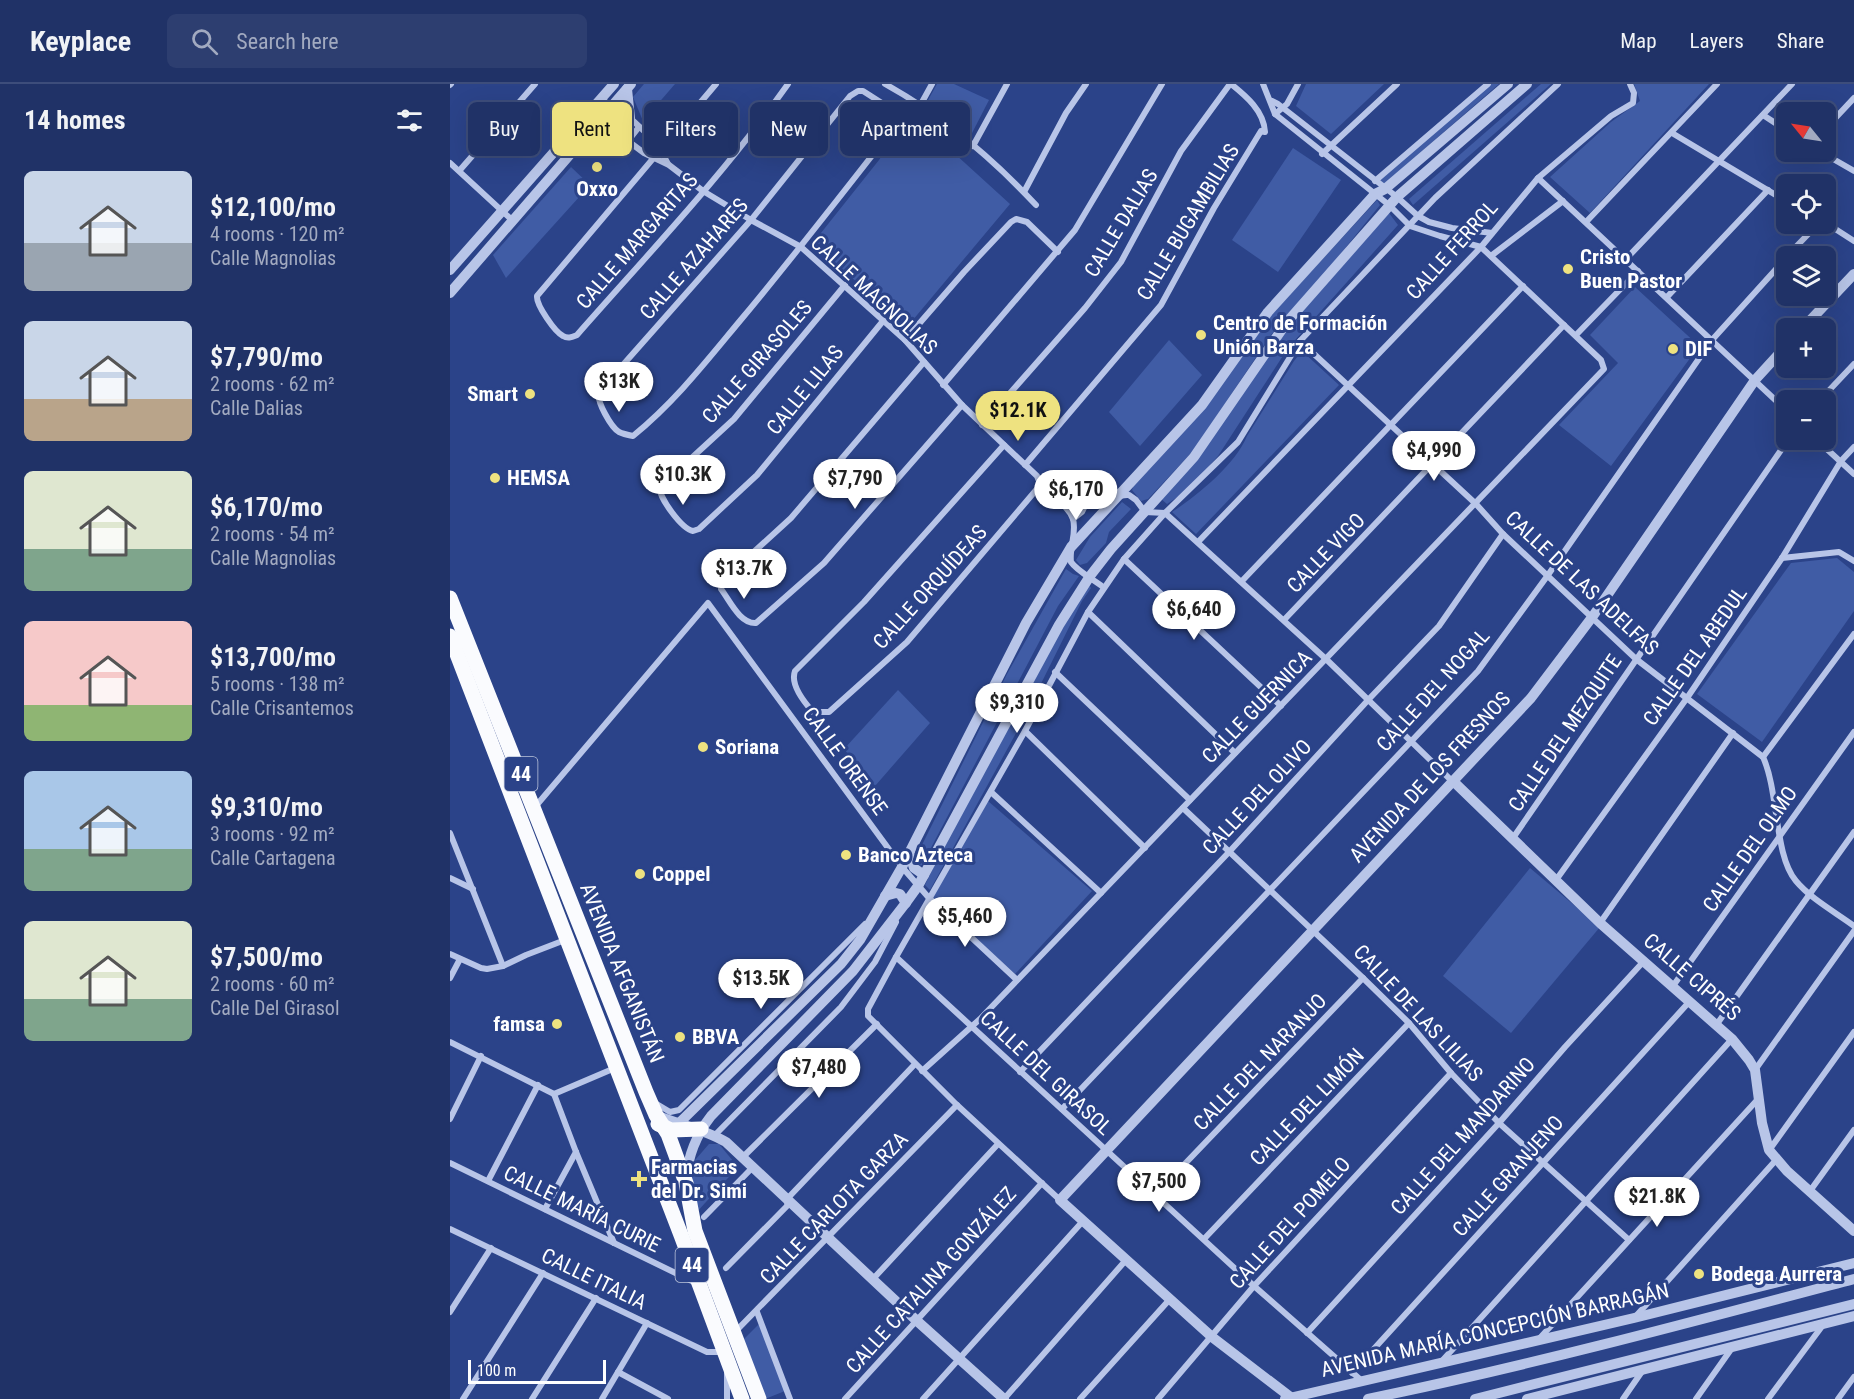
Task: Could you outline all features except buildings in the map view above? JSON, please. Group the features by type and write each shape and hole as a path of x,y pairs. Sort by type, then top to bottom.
{"main road":[{"name":"AVENIDA AFGANISTÁN","path":"450,598 649,1097 668,1126 686,1183 695,1231 734,1334 732,1362"},
{"name":"AVENIDA AFGANISTÁN","path":"450,636 699,1285 732,1362"},
{"path":"566,940 581,947 596,978 603,984"},
{"path":"615,1068 641,1112 648,1119 668,1126 708,1132"},
{"path":"657,1172 660,1145 668,1126"},
{"name":"44","path":"732,1362 742,1399"},
{"name":"44","path":"732,1362 759,1399"}],"street":[{"path":"460,170 535,84"},
{"path":"598,102 614,84"},
{"path":"701,102 716,84"},
{"name":"CALLE MARGARITAS","path":"653,158 537,296 537,305 565,338 577,335 703,191 768,113 788,84"},
{"path":"885,84 917,102"},
{"path":"922,102 932,84"},
{"path":"973,146 1007,84"},
{"path":"1024,192 1066,113 1086,84"},
{"path":"944,385 1075,230 1162,84"},
{"name":"CALLE BUGAMBILIAS","path":"1025,465 1161,305 1214,208 1261,131 1265,132 1264,124 1250,99 1231,84"},
{"name":"CALLE DALIAS","path":"982,425 1085,308 1121,262 1181,151 1231,84"},
{"path":"1263,84 1272,101 1275,114 1322,154 1375,194 1393,201 1429,222 1452,228 1492,233"},
{"path":"1275,114 1293,95 1298,84"},
{"path":"1322,154 1396,84"},
{"path":"1375,194 1375,181 1488,84"},
{"path":"668,1126 841,964 860,940 902,867 1026,623 1071,547 1202,405 1268,312 1375,194 1385,189 1508,84"},
{"path":"708,1132 711,1116 853,971 906,903 924,875 1059,625 1090,576 1111,549 1194,457 1287,322 1393,201 1527,84"},
{"path":"1290,1399 1212,1337 998,1144 868,1016 868,1009 1025,731 1103,587 1124,559 1165,513 1238,442 1300,341 1435,198 1558,84"},
{"name":"CALLE FERROL","path":"1198,542 1481,247 1538,178 1611,116 1633,103 1635,99 1630,84"},
{"path":"1586,222 1717,84"},
{"path":"1626,259 1792,84"},
{"path":"616,102 629,86"},
{"path":"629,86 630,102"},
{"name":"CALLE AZAHARES","path":"863,91 899,114 898,121 889,134 801,247 692,378 662,412 633,436 619,432 614,428 599,401 599,393 751,220 850,96 863,91"},
{"path":"1836,117 1854,98"},
{"path":"1272,101 1385,189 1410,226 1481,247 1576,335 1638,271"},
{"path":"1763,116 1776,124"},
{"name":"CALLE MAGNOLIAS","path":"632,120 644,132"},
{"path":"632,136 639,127"},
{"path":"1672,133 1721,160 1776,195"},
{"name":"CALLE MAGNOLIAS","path":"632,144 653,158 669,165 703,191 801,247 905,340 962,405 1037,476"},
{"path":"970,144 1036,205"},
{"path":"450,270 552,154"},
{"path":"450,293 569,156"},
{"name":"CALLE MAGNOLIAS","path":"665,156 669,165"},
{"path":"1836,161 1854,171"},
{"path":"450,163 513,221"},
{"path":"1538,178 1776,400"},
{"path":"1667,297 1768,190"},
{"path":"1491,256 1563,201"},
{"path":"905,340 964,272 1016,219 1027,222 1058,252"},
{"path":"1836,229 1854,241"},
{"name":"CALLE DEL NOGAL","path":"1797,246 1809,234"},
{"name":"CALLE DEL NOGAL","path":"1062,1109 1478,671 1712,340 1776,269"},
{"path":"1812,318 1854,274"},
{"name":"CALLE GIRASOLES","path":"699,529 693,531 683,527 660,494 660,487 734,419 845,285"},
{"path":"1242,581 1523,286"},
{"name":"CALLE LILAS","path":"699,529 757,475 883,321"},
{"name":"CALLE VIGO","path":"1284,620 1564,326"},
{"name":"CALLE GUERNICA","path":"922,1071 972,1027 1602,372 1604,366 1601,360 1576,335"},
{"name":"CALLE DE LAS ADELFAS","path":"1300,341 1476,504 1503,534 1636,658 1763,757"},
{"name":"AVENIDA DE LOS FRESNOS","path":"1060,1200 1531,698 1593,616 1755,380 1776,357"},
{"path":"924,362 791,518 722,581 722,589 743,620 750,624 756,623 824,563 962,405"},
{"path":"1829,390 1854,364"},
{"name":"CALLE ORQUÍDEAS","path":"1004,445 864,602 795,671 794,681 807,706 813,712 829,712 907,642 1048,476"},
{"name":"CALLE DEL ABEDUL","path":"1556,880 1687,698 1782,558 1841,461 1854,447"},
{"name":"CALLE DEL MEZQUITE","path":"1513,838 1781,450"},
{"path":"1828,450 1854,474"},
{"path":"1103,587 1073,566 1070,556 1074,532 1072,519 1067,509 1040,486 1037,476 1048,476 1074,494 1088,500 1101,501 1128,495 1136,500 1145,512"},
{"path":"1072,519 1082,512 1088,500"},
{"path":"1145,512 1165,513 1369,699 1454,782"},
{"name":"CALLE DEL OLIVO","path":"1020,1072 1439,626 1503,534"},
{"path":"1782,558 1839,552 1854,561"},
{"path":"1124,559 1281,706"},
{"name":"CALLE ORENSE","path":"535,808 708,603 902,867 930,898 1017,980"},
{"path":"1088,612 1235,753"},
{"path":"1854,634 1763,757 1770,778 1788,871 1810,894 1854,926"},
{"path":"1055,672 1190,800"},
{"path":"1025,731 1145,848"},
{"name":"CALLE DEL OLMO","path":"1673,986 1854,732"},
{"path":"1600,923 1733,733"},
{"name":"CALLE CIPRÉS","path":"1454,782 1600,923 1732,1039 1755,1070 1764,1133 1769,1150 1776,1160 1810,1191 1853,1226"},
{"path":"991,792 1101,893"},
{"name":"CALLE DE LAS LILIAS","path":"1183,808 1315,930 1409,1023 1499,1123 1629,1240"},
{"path":"1717,1024 1854,832"},
{"path":"450,833 503,966"},
{"path":"909,853 914,868 924,875"},
{"path":"450,878 473,889"},
{"path":"885,896 900,894 906,903"},
{"path":"686,1183 687,1167 708,1132 841,1007 875,962 906,903"},
{"path":"649,1097 663,1109 670,1112 679,1110 874,916"},
{"path":"1755,1070 1854,932"},
{"path":"450,954 487,969 503,966 566,940"},
{"name":"CALLE DEL GIRASOL","path":"896,957 1254,1286 1362,1382"},
{"path":"450,978 460,959"},
{"name":"CALLE DEL MANDARINO","path":"1307,1333 1644,961"},
{"name":"CALLE DEL NARANJO","path":"1156,1194 1363,978"},
{"name":"CALLE GRANJENO","path":"1352,1373 1690,1001"},
{"name":"CALLE DEL LIMÓN","path":"1204,1239 1409,1023"},
{"path":"744,1156 878,1024"},
{"path":"1769,1150 1854,1032"},
{"path":"1440,1364 1732,1039"},
{"path":"450,1042 554,1094 614,1244"},
{"path":"450,1119 481,1056"},
{"path":"726,1268 787,1206 788,1198 915,1064"},
{"path":"554,1094 615,1068"},
{"name":"CALLE DEL POMELO","path":"1158,1399 1254,1286 1451,1072"},
{"path":"488,1181 538,1085"},
{"path":"1536,1341 1759,1098"},
{"name":"CALLE CARLOTA GARZA","path":"734,1334 957,1105"},
{"path":"1810,1191 1854,1130"},
{"path":"708,1132 744,1156 827,1238 1004,1399 1126,1260"},
{"path":"873,1279 998,1144"},
{"path":"545,1209 576,1152"},
{"path":"1634,1318 1776,1160"},
{"name":"CALLE MARÍA CURIE","path":"450,1163 699,1285"},
{"path":"704,1217 753,1166"},
{"name":"CALLE CATALINA GONZÁLEZ","path":"845,1399 1042,1183"},
{"path":"923,1399 1083,1221"},
{"name":"CALLE ITALIA","path":"450,1229 732,1362"},
{"path":"450,1312 491,1248"},
{"name":"AVENIDA MARÍA CONCEPCIÓN BARRAGÁN","path":"1290,1399 1634,1318 1854,1263"},
{"path":"463,1399 543,1273"},
{"name":"AVENIDA MARÍA CONCEPCIÓN BARRAGÁN","path":"1368,1399 1469,1378 1589,1349 1854,1279"},
{"path":"532,1399 596,1298"},
{"path":"1080,1399 1170,1299"},
{"path":"1475,1399 1854,1304"},
{"path":"757,1312 790,1399"},
{"path":"1527,1399 1854,1316"},
{"path":"602,1399 647,1323"},
{"path":"1768,1399 1824,1324"},
{"path":"1696,1399 1734,1346"},
{"path":"727,1399 732,1362"},
{"path":"1623,1399 1643,1370"},
{"path":"618,1372 668,1399"},
{"path":"1838,1399 1854,1377"}],"shaded area":[{"path":"644,84 675,84 659,102 644,102 643,121 633,97"},
{"path":"937,84 954,84 989,100 970,137 970,102 927,102"},
{"path":"1306,84 1384,84 1331,134 1296,106"},
{"path":"1491,84 1499,84 1384,184 1380,180"},
{"path":"1541,84 1551,84 1413,205 1409,199"},
{"path":"1634,84 1709,84 1590,213 1550,177 1611,122 1640,101"},
{"path":"1293,148 1341,180 1278,272 1232,240"},
{"path":"882,156 957,156 1010,204 907,327 813,243"},
{"path":"571,167 590,185 506,278 493,255"},
{"path":"1377,200 1380,205 1271,335 1193,451 1148,499 1141,501 1132,490 1134,484 1272,314"},
{"path":"1389,213 1398,225 1288,348 1218,456 1188,490 1167,504 1160,498 1289,326"},
{"path":"1635,287 1699,346 1611,466 1559,425 1618,363 1590,335"},
{"path":"1169,340 1202,375 1140,446 1109,412"},
{"path":"1302,351 1339,385 1196,534 1172,512 1204,488 1234,458"},
{"path":"1122,502 1131,509 1109,532 1106,543 1087,563 1080,565 1076,560 1090,537"},
{"path":"1837,558 1854,572 1854,611 1762,742 1697,694 1791,563"},
{"path":"1066,569 1079,576 1058,606 922,865 916,866 915,859 1007,674"},
{"path":"1087,583 1091,588 1082,601 1021,724 930,890 925,885 955,822"},
{"path":"898,690 930,723 875,786 844,749"},
{"path":"988,801 1092,891 1015,974 932,898"},
{"path":"1530,868 1600,927 1511,1033 1443,976"},
{"path":"709,1144 719,1144 738,1167 695,1214 689,1167"},
{"path":"760,1323 785,1391 765,1399 741,1342"}],"place":[{"name":"Oxxo","path":"597,167"},
{"name":"Cristo Buen Pastor","path":"1568,269"},
{"name":"Centro de Formación Unión Barza","path":"1201,335"},
{"name":"DIF","path":"1673,349"},
{"name":"Smart","path":"530,394"},
{"name":"HEMSA","path":"495,478"},
{"name":"Soriana","path":"703,747"},
{"name":"Banco Azteca","path":"846,855"},
{"name":"Coppel","path":"640,874"},
{"name":"famsa","path":"557,1024"},
{"name":"BBVA","path":"680,1037"},
{"name":"Farmacias del Dr. Simi","path":"639,1179"},
{"name":"Bodega Aurrera","path":"1699,1274"}]}
